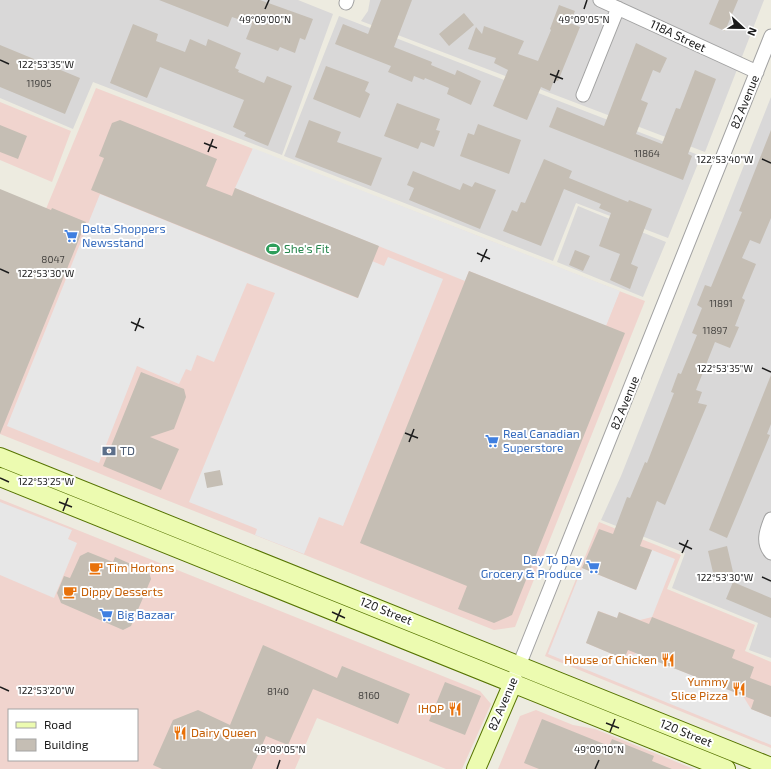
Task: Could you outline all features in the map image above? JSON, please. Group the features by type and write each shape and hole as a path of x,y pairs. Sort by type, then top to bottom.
{"main road":[{"name":"120 Street","path":"0,457 771,767"},
{"name":"120 Street","path":"0,477 726,769"},
{"path":"124,528 137,526 157,530 163,528 167,523"},
{"path":"180,550 183,544 189,543 211,549 224,547"},
{"name":"82 Avenue","path":"476,769 512,683"}],"street":[{"name":"118A Street","path":"600,0 757,72"},
{"path":"583,95 618,8"},
{"name":"82 Avenue","path":"512,683 771,36"},
{"path":"769,551 765,535 771,519"}],"shaded area":[{"path":"0,0 298,0 333,14 282,155 93,82 73,129 0,98"},
{"path":"370,0 764,0 705,152 361,21 368,11"},
{"path":"339,16 701,156 668,238 576,203 553,261 284,156"},
{"path":"96,88 645,301 515,627 494,630 0,434 0,320"},
{"path":"771,97 771,658 749,650 758,623 672,588 685,553 601,520 621,476"},
{"path":"0,102 71,131 52,182 0,160"},
{"path":"253,148 620,291 606,326 469,271 465,281 235,188"},
{"path":"100,194 357,298 372,261 384,266 388,257 443,279 343,526 319,517 304,554 255,535 257,529 189,502 275,293 247,283 214,362 197,355 191,371 186,369 179,384 137,366 99,463 7,426"},
{"path":"578,206 666,242 643,297 557,262"},
{"path":"0,499 480,691 491,704 462,769 446,769 317,718 295,769 0,769"},
{"path":"0,502 72,530 68,539 77,543 54,598 0,575"},
{"path":"599,522 681,555 667,589 755,625 745,651 771,662 771,748 545,656"},
{"path":"652,550 675,559 652,617 640,620 619,612 617,618 599,611 586,643 624,659 637,653 743,696 751,709 771,717 771,745 548,654 582,568 636,590"},
{"path":"536,710 573,725 595,729 694,769 498,769 520,716"}],"building":[{"path":"159,0 260,0 313,19 305,40 300,38 295,53 280,47 278,51 246,39 252,24 232,17 228,27"},
{"path":"381,0 412,0 394,47 432,62 431,65 455,75 457,70 481,81 471,105 447,94 449,88 425,78 424,80 414,76 412,82 388,72 391,66 335,44 343,24 368,34"},
{"path":"719,0 738,0 725,31 709,24"},
{"path":"559,5 575,11 570,23 580,27 558,81 554,80 550,91 541,87 527,120 493,106 508,70 494,63 496,58 468,49 476,27 482,34 484,26 524,41 518,54 538,61 551,30 550,29"},
{"path":"464,13 474,25 449,46 439,34"},
{"path":"133,24 158,34 156,41 185,52 190,39 206,46 208,39 241,53 235,68 239,70 238,72 264,83 267,76 292,86 268,146 244,136 246,133 233,127 244,100 160,67 147,98 110,83"},
{"path":"636,43 667,58 660,73 653,70 641,100 648,103 636,134 662,144 676,108 680,109 695,70 716,79 688,154 692,156 683,180 549,127 557,107 604,126"},
{"path":"0,45 80,78 65,114 0,87"},
{"path":"326,66 369,82 365,91 370,94 360,118 313,99"},
{"path":"397,103 440,119 436,130 440,131 434,147 421,142 418,149 384,136"},
{"path":"120,120 217,159 206,186 232,196 235,188 379,246 358,298 91,190 104,158 99,156 112,123"},
{"path":"309,120 341,132 337,142 382,158 371,186 295,157"},
{"path":"478,124 521,140 509,174 460,156 468,133 474,135"},
{"path":"0,125 27,136 18,159 0,152"},
{"path":"771,130 771,218 760,244 750,240 742,258 756,264 742,298 745,300 735,326 739,327 730,348 715,342 696,390 702,392 698,403 707,405 665,505 657,501 640,546 652,550 636,590 582,568 599,529 613,534 627,497 630,498 645,462 647,463 674,393 671,392 678,373 681,374 697,335 692,333 702,308 697,305 705,285 711,287 742,212 739,211"},
{"path":"544,159 572,171 569,178 628,202 629,200 652,209 631,264 638,267 630,289 610,280 620,254 599,246 611,213 599,208 601,204 564,189 541,246 503,231 512,210 517,212 521,202 525,203"},
{"path":"413,171 460,190 463,183 472,187 475,182 496,190 480,229 409,200 414,188 407,185"},
{"path":"0,189 51,210 52,208 86,222 0,434"},
{"path":"575,250 590,256 583,271 569,265"},
{"name":"Real Canadian Superstore","path":"469,271 625,333 512,615 494,623 458,609 467,586 360,543"},
{"path":"141,372 184,389 186,397 174,429 150,437 179,449 161,490 103,466"},
{"path":"771,375 771,424 767,434 770,435 727,538 709,530"},
{"path":"220,470 223,485 207,488 204,473"},
{"path":"727,546 734,576 715,581 708,551"},
{"path":"88,552 113,562 115,557 149,572 151,579 131,626 123,630 61,603 57,593 64,576 70,578 80,556"},
{"path":"733,582 771,598 771,618 726,599"},
{"path":"598,611 617,618 619,612 649,624 652,617 735,650 732,658 754,667 750,678 771,686 771,717 751,709 754,700 628,650 624,659 586,643"},
{"path":"263,645 337,678 342,666 410,694 398,724 313,689 288,745 266,736 252,769 162,769 153,765 173,720 198,710 230,725"},
{"name":"IHOP","path":"445,682 481,696 465,735 429,721"},
{"path":"542,719 609,746 612,739 654,756 652,761 672,769 539,769 524,763"}],"place":[{"name":"Delta Shoppers Newsstand","path":"71,236"},
{"name":"She's Fit","path":"273,249"},
{"name":"Real Canadian Superstore","path":"492,441"},
{"name":"TD","path":"109,451"},
{"name":"Day To Day Grocery & Produce","path":"593,567"},
{"name":"Tim Hortons","path":"96,568"},
{"name":"Dippy Desserts","path":"70,592"},
{"name":"Big Bazaar","path":"106,615"},
{"name":"House of Chicken","path":"668,660"},
{"name":"Yummy Slice Pizza","path":"739,689"},
{"name":"IHOP","path":"455,709"},
{"name":"Dairy Queen","path":"180,733"}]}
